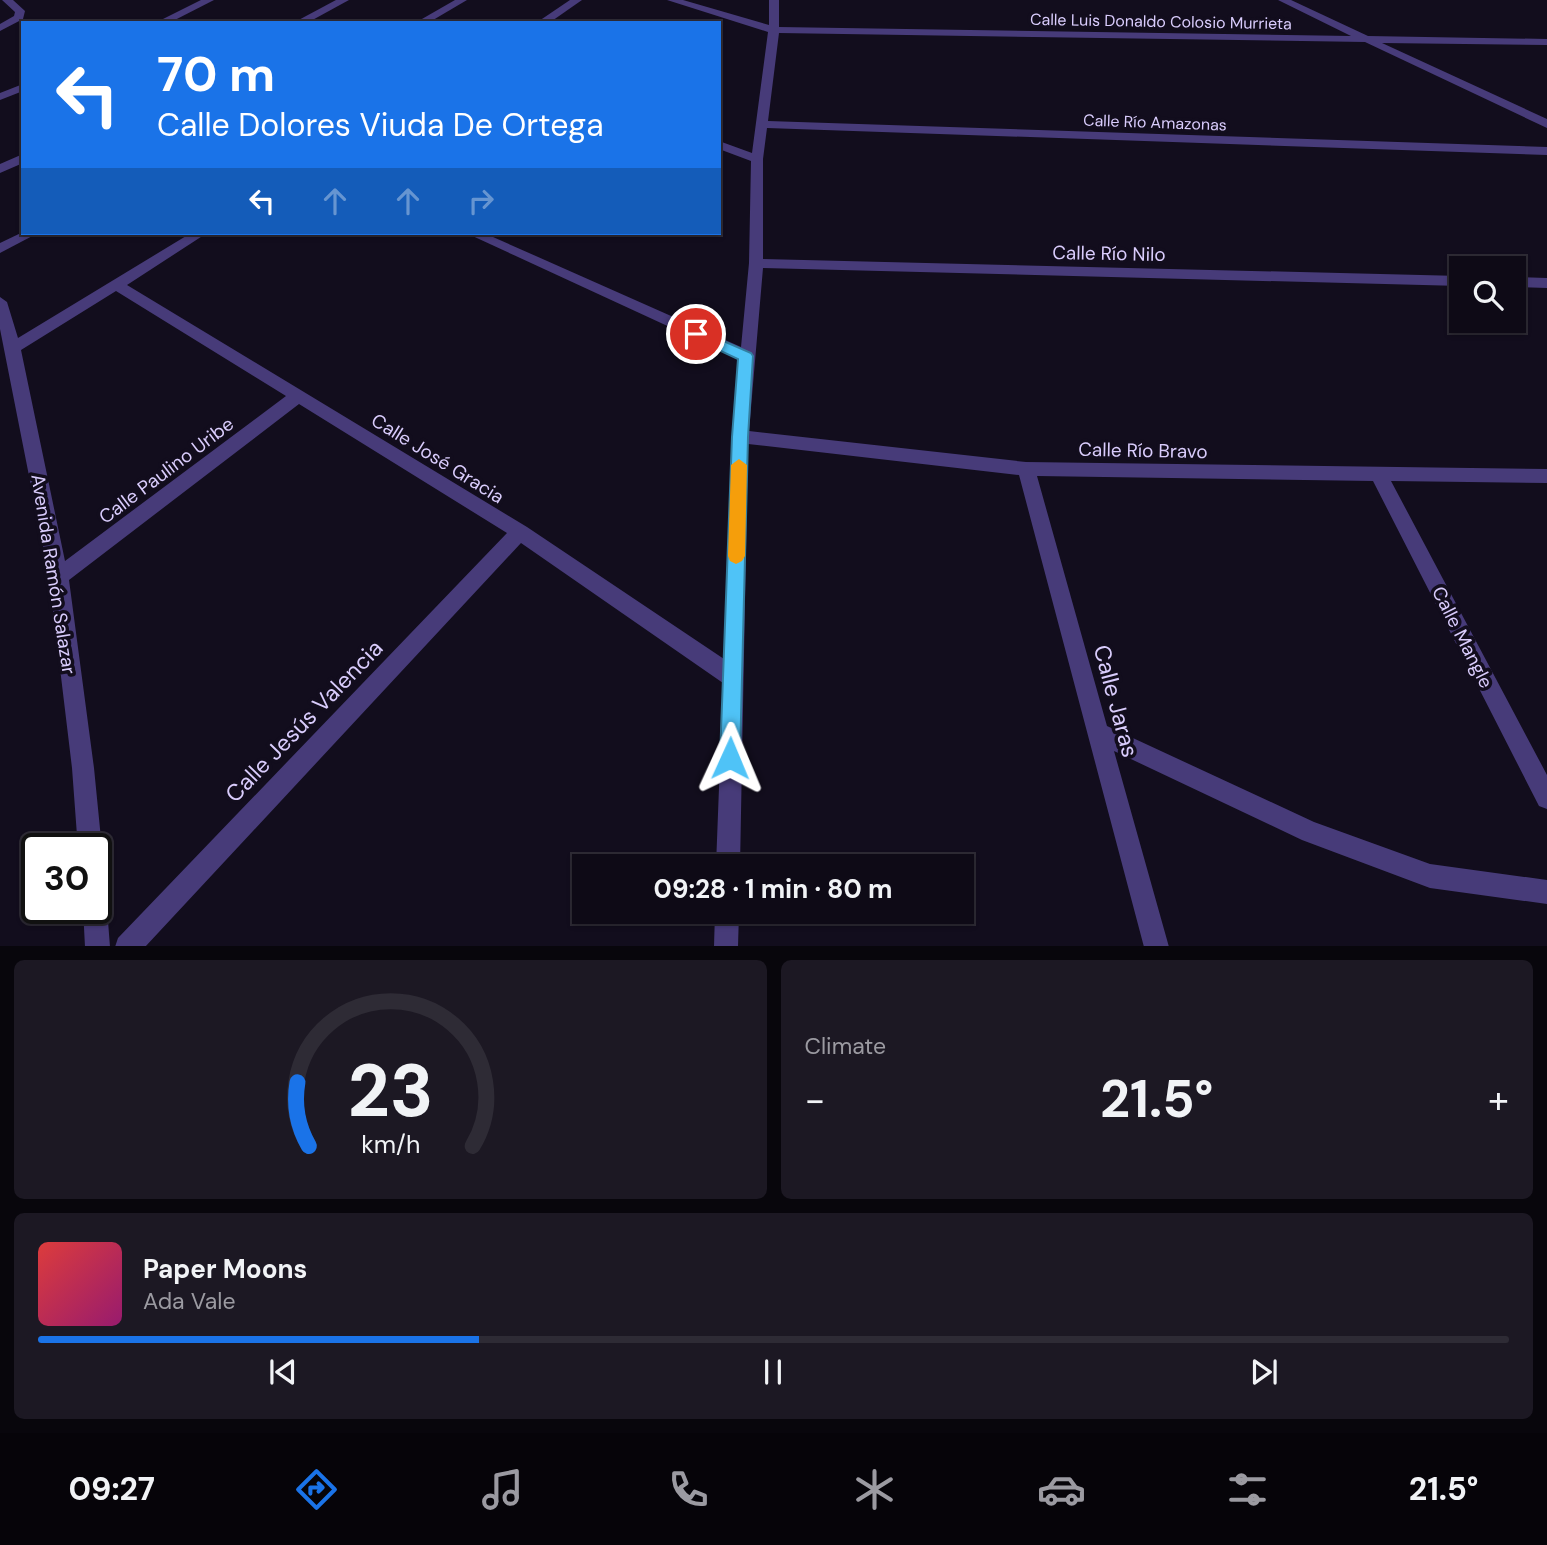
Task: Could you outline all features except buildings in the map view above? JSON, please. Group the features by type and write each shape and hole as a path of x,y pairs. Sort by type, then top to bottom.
{"street":[{"path":"0,28 19,17 20,11 7,0"},
{"path":"164,21 209,0"},
{"path":"302,21 344,0"},
{"path":"424,21 462,0"},
{"path":"544,21 577,0"},
{"name":"Calle Luis Donaldo Colosio Murrieta","path":"671,0 774,30 1547,42"},
{"path":"728,854 740,437 756,263 757,159 774,30 774,0"},
{"path":"1283,0 1547,124"},
{"path":"0,97 21,88"},
{"name":"Calle Río Amazonas","path":"763,124 1547,151"},
{"path":"721,146 757,159"},
{"path":"0,169 21,159"},
{"path":"0,250 27,235"},
{"path":"13,348 197,235"},
{"path":"477,235 746,356"},
{"name":"Calle Río Nilo","path":"756,263 1449,281"},
{"path":"1526,282 1547,283"},
{"name":"Calle José Gracia","path":"115,284 520,532 732,677"},
{"name":"Avenida Ramón Salazar","path":"0,302 13,348 59,577 89,833"},
{"name":"Calle Paulino Uribe","path":"59,577 298,397"},
{"name":"Calle Río Bravo","path":"740,437 1026,470 1547,476"},
{"name":"Calle Jaras","path":"1026,470 1157,946"},
{"name":"Calle Mangle","path":"1379,475 1547,798"},
{"name":"Calle Jesús Valencia","path":"128,946 520,532"},
{"path":"1097,732 1310,832 1430,876 1547,892"},
{"path":"96,924 98,946"},
{"path":"726,946 727,924"}],"slow traffic":[{"path":"736,556 739,465"}],"route":[{"path":"696,334 746,356 740,437 730,758"}]}
